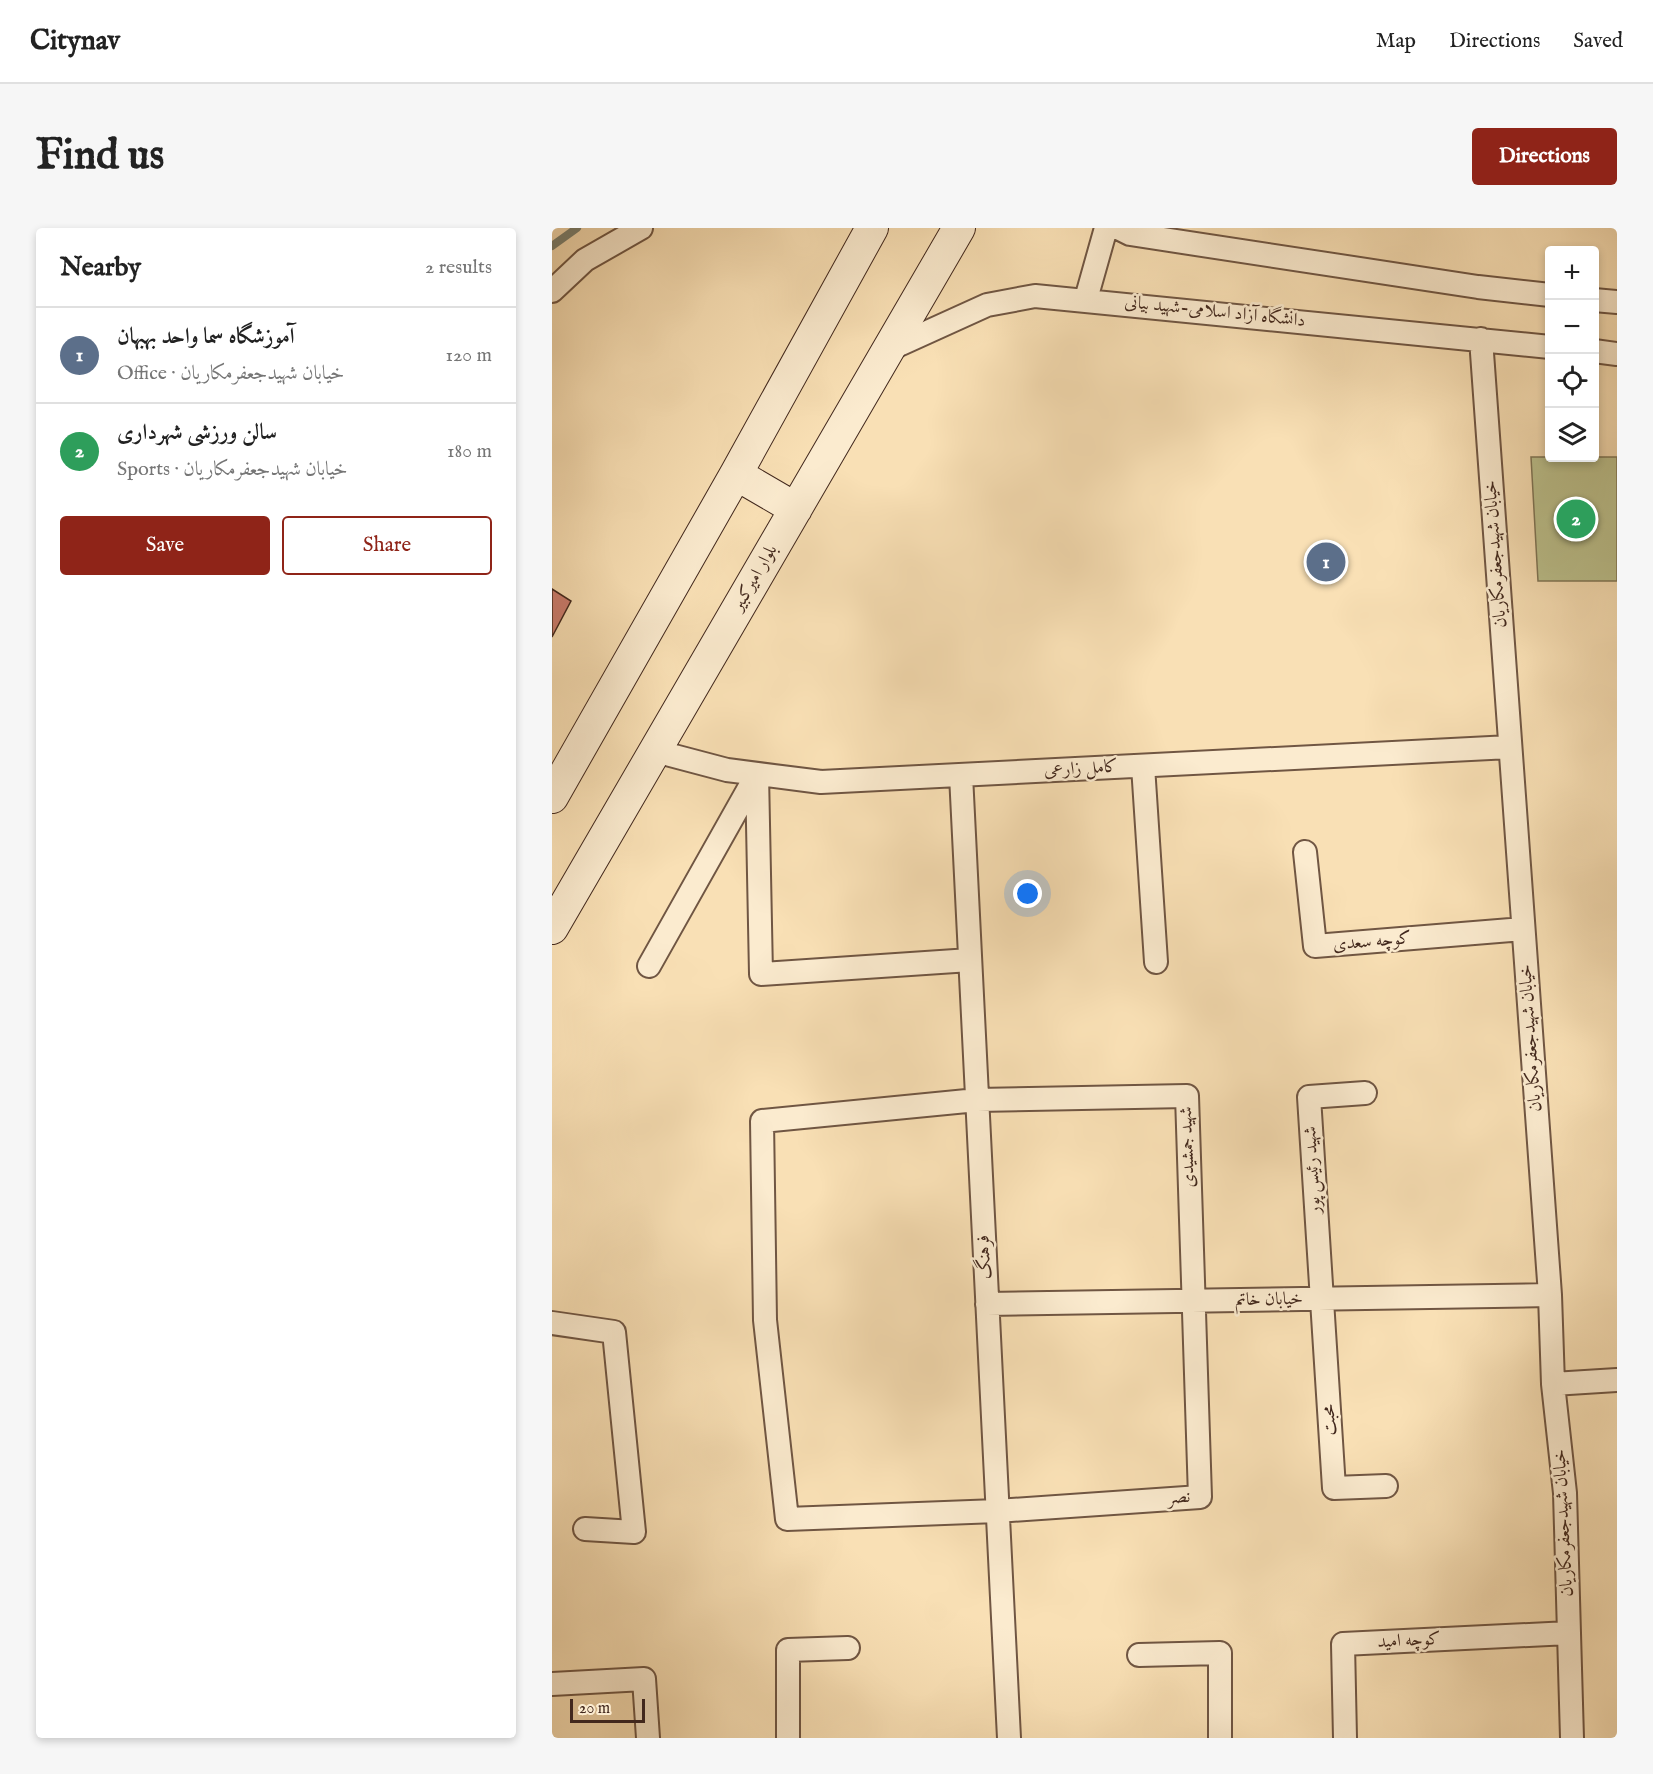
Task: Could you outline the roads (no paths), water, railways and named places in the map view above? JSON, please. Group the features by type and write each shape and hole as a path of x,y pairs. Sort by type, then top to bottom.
{"main road":[{"path":"552,797 736,474 872,228"},
{"name":"بلوار امیرکبیر","path":"552,928 959,228"},
{"path":"736,474 796,509"}],"street":[{"path":"552,291 585,261 640,228"},
{"path":"1086,299 1106,228"},
{"path":"1118,228 1130,234 1478,287 1545,294"},
{"name":"دانشگاه آزاد اسلامی-شهید بیانی","path":"890,349 987,305 1035,296 1086,299 1545,345"},
{"path":"1599,300 1617,302"},
{"name":"خیابان شهیدجعفرمکاریان","path":"1481,339 1550,1295 1553,1384 1565,1493 1572,1738"},
{"path":"1599,352 1617,354"},
{"name":"کامل زارعی","path":"655,751 727,770 821,782 1510,747"},
{"path":"1143,766 1156,962"},
{"path":"757,774 761,974 970,960"},
{"path":"649,966 757,774"},
{"name":"فرهنگ","path":"961,775 1009,1738"},
{"name":"کوچه سعدی","path":"1305,852 1315,946 1523,929"},
{"name":"شهید رئیس پور","path":"1321,1300 1309,1097 1365,1093"},
{"name":"شهید جمشیدی","path":"977,1100 1187,1096 1192,1301"},
{"path":"977,1100 762,1120 765,1320 787,1520 997,1511"},
{"name":"خیابان خاتم","path":"987,1304 1550,1295"},
{"name":"محبت","path":"1321,1300 1334,1488 1386,1486"},
{"name":"نصر","path":"997,1511 1200,1497 1192,1301"},
{"path":"552,1323 614,1332 634,1532 585,1529"},
{"path":"1553,1384 1617,1380"},
{"name":"کوچه امید","path":"1345,1738 1343,1644 1569,1633"},
{"path":"788,1738 788,1650 848,1648"},
{"path":"1139,1655 1220,1653 1220,1738"},
{"path":"552,1684 644,1679 648,1738"}],"waterway":[{"path":"552,246 577,228"}],"place":[{"name":"سالن ورزشی شهرداری","path":"1576,519"},
{"name":"آموزشگاه سما واحد بهبهان","path":"1326,562"}]}
